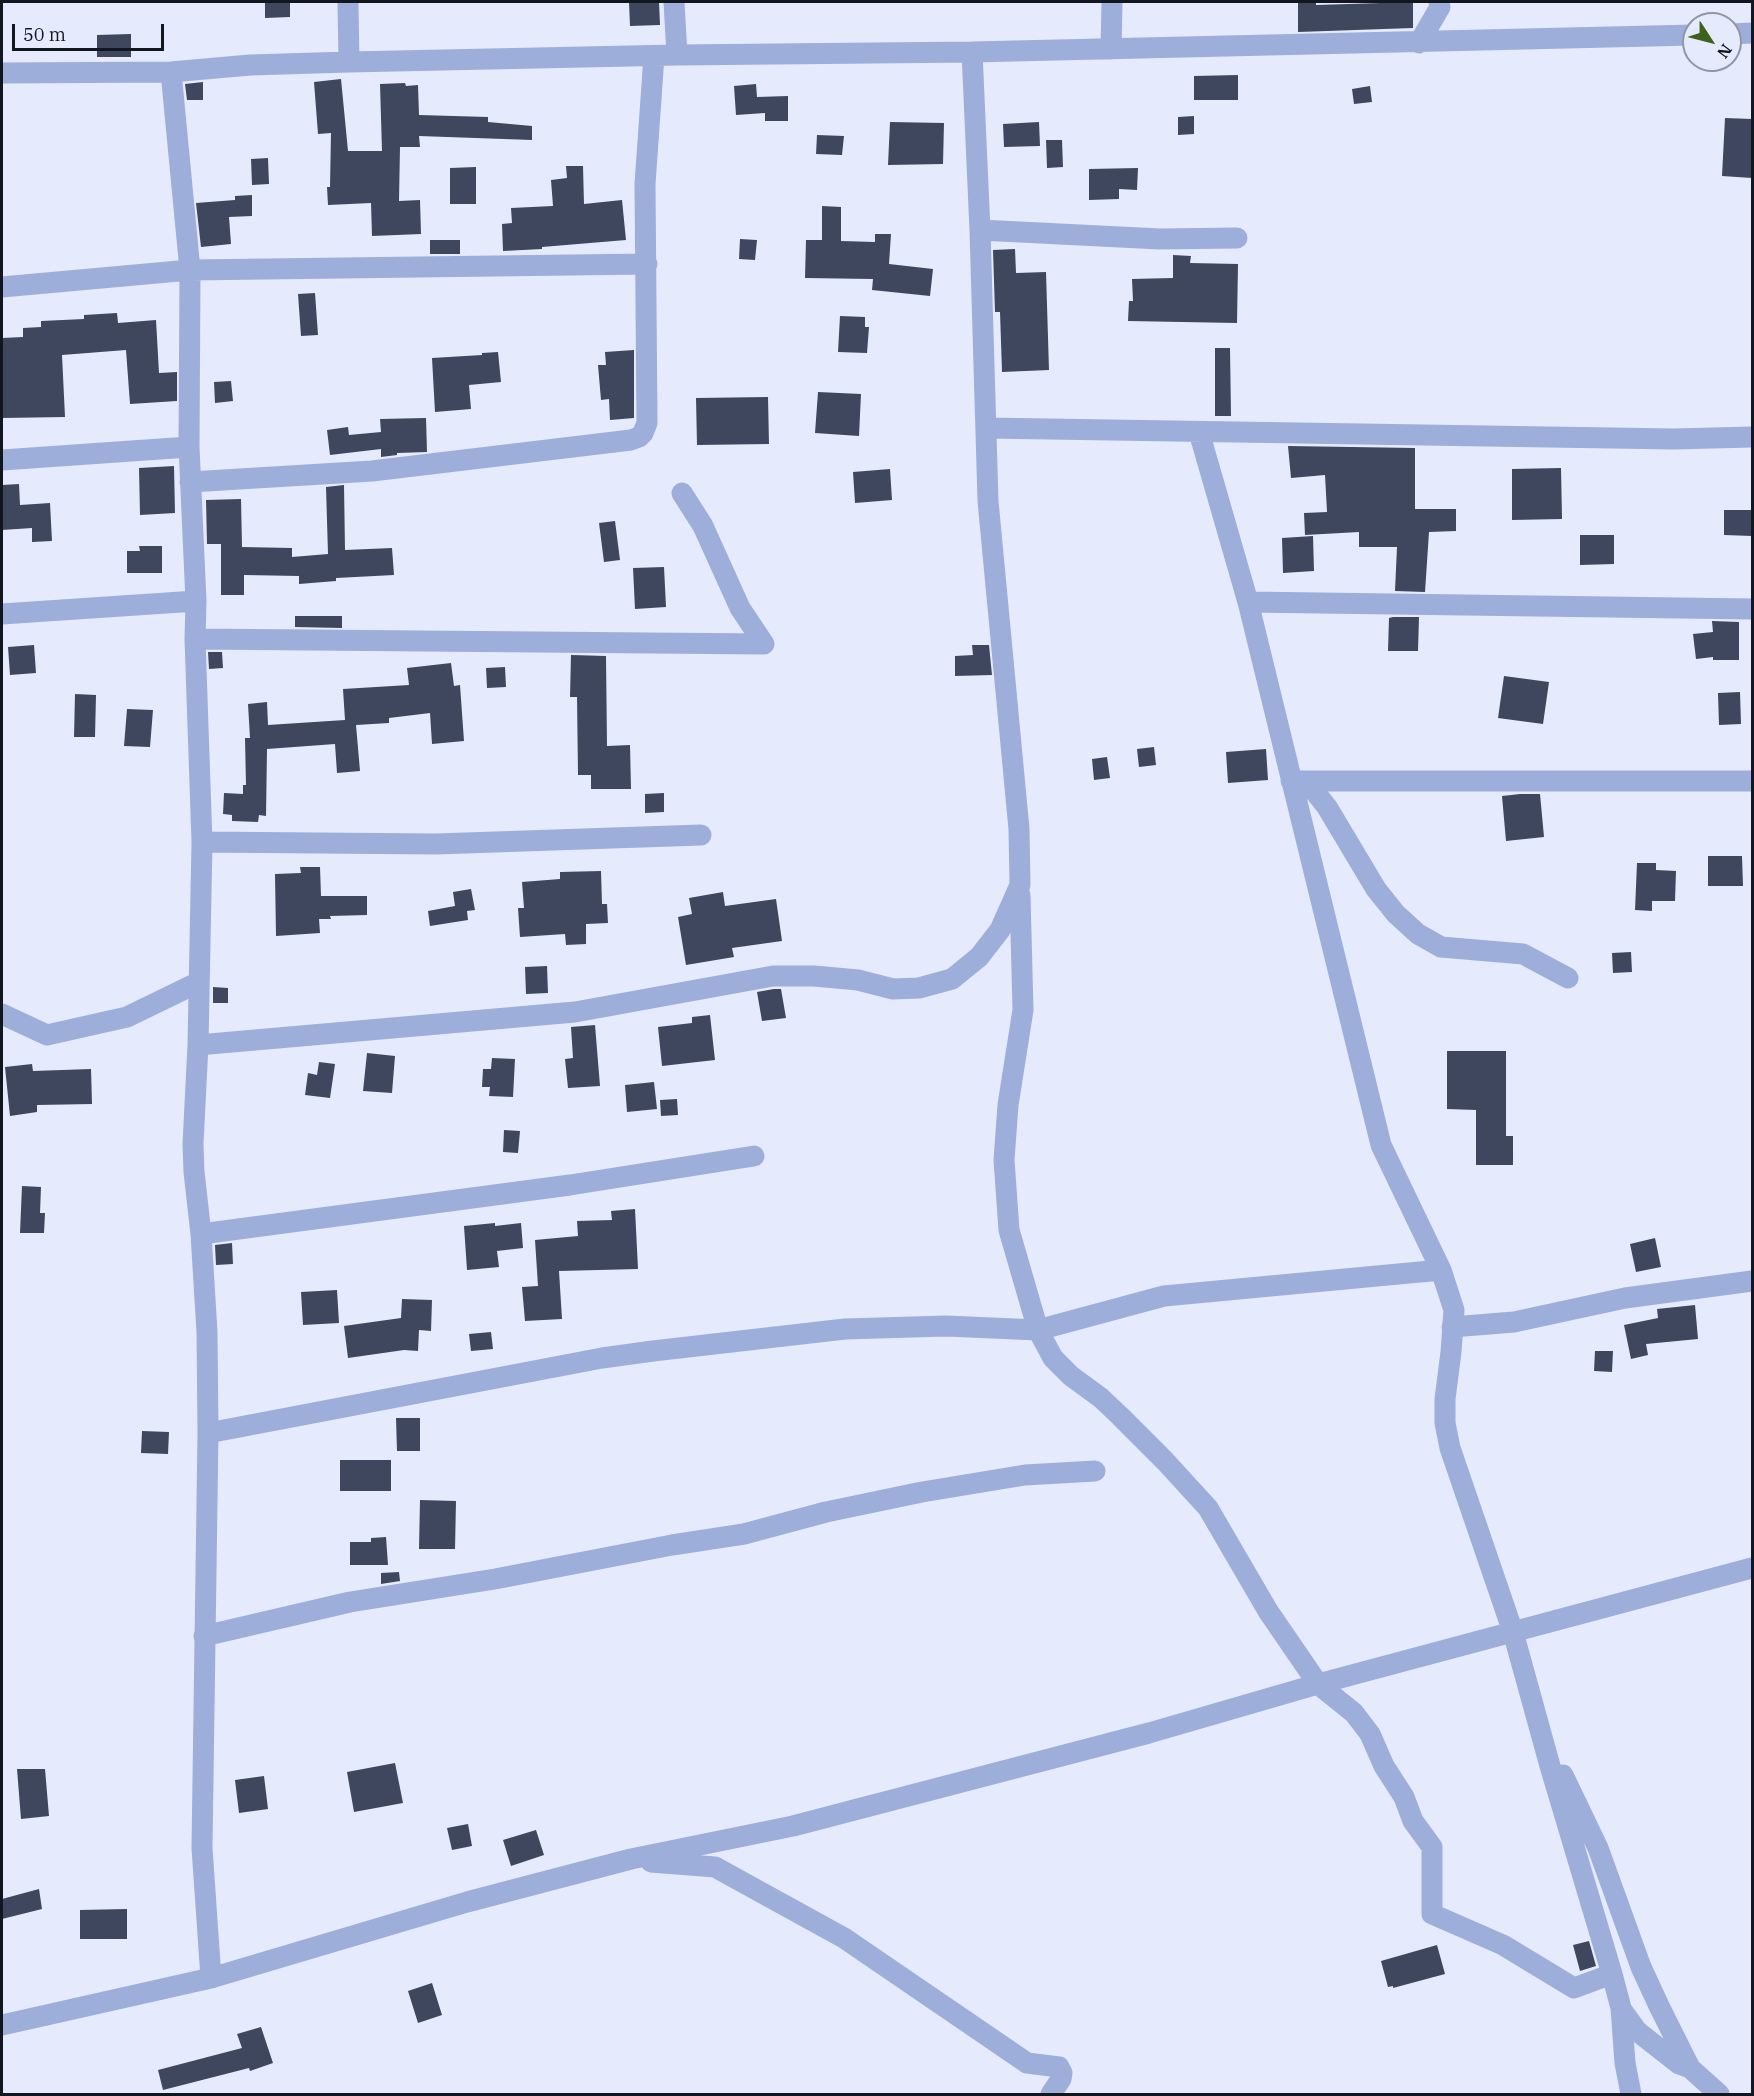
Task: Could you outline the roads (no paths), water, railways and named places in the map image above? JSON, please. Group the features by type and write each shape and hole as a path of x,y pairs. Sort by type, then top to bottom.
{"street":[{"path":"348,2 349,62"},
{"path":"674,2 677,55"},
{"path":"1111,49 1112,2"},
{"path":"1419,43 1440,7 1439,2"},
{"path":"2,73 171,72 250,65 349,62 972,52 1682,35"},
{"path":"972,52 988,501 1019,829 1023,1010 1008,1105 1004,1160 1010,1230 1038,1330 1053,1358 1071,1376 1101,1398 1120,1416 1208,1508 1268,1611 1318,1684 1354,1713 1370,1734 1384,1766 1404,1797 1413,1821 1432,1847 1432,1914 1503,1945 1574,1988 1612,1974"},
{"path":"190,482 372,471 636,440 643,433 647,423 645,184 654,56"},
{"path":"171,72 190,270 189,447 196,601 195,639 202,842 198,1045 193,1144 207,1332 208,1432 202,1848 211,1978"},
{"path":"980,230 1160,239 1237,238"},
{"path":"2,287 190,270 647,264"},
{"path":"986,428 1674,439 1752,437"},
{"path":"1199,432 1299,781 1381,1145 1441,1270 1454,1310 1444,1399 1445,1423 1458,1474 1513,1632 1612,1974 1621,2008 1625,2063 1631,2094"},
{"path":"2,460 189,447"},
{"path":"195,639 764,644 740,608 703,526 682,493"},
{"path":"2,614 196,601"},
{"path":"1248,602 1752,609"},
{"path":"1299,781 1752,782"},
{"path":"1299,781 1327,807 1376,889 1396,914 1418,933 1442,947 1523,954 1568,978"},
{"path":"202,842 436,844 702,835"},
{"path":"198,1045 575,1012 772,976 858,980 893,989 919,987 952,979 979,957 1000,930 1020,885"},
{"path":"2,1014 47,1035 127,1017 199,982"},
{"path":"201,1234 570,1185 754,1156"},
{"path":"208,1432 602,1358 653,1351 845,1329 946,1326 1038,1330 1164,1296 1441,1270"},
{"path":"1452,1327 1514,1322 1625,1298 1752,1281"},
{"path":"204,1636 350,1602 495,1579 672,1545 744,1534 826,1512 922,1492 1025,1475 1095,1471"},
{"path":"2,2025 211,1978 467,1902 631,1859 793,1826 1149,1733 1318,1684 1752,1568"},
{"path":"1550,1766 1565,1776 1598,1848 1641,1967 1690,2068 1719,2094"},
{"path":"631,1859 715,1867 739,1878 844,1938 1027,2063 1059,2067 1062,2073 1061,2079 1051,2094"},
{"path":"1621,2008 1637,2031 1678,2064 1690,2068"}]}
